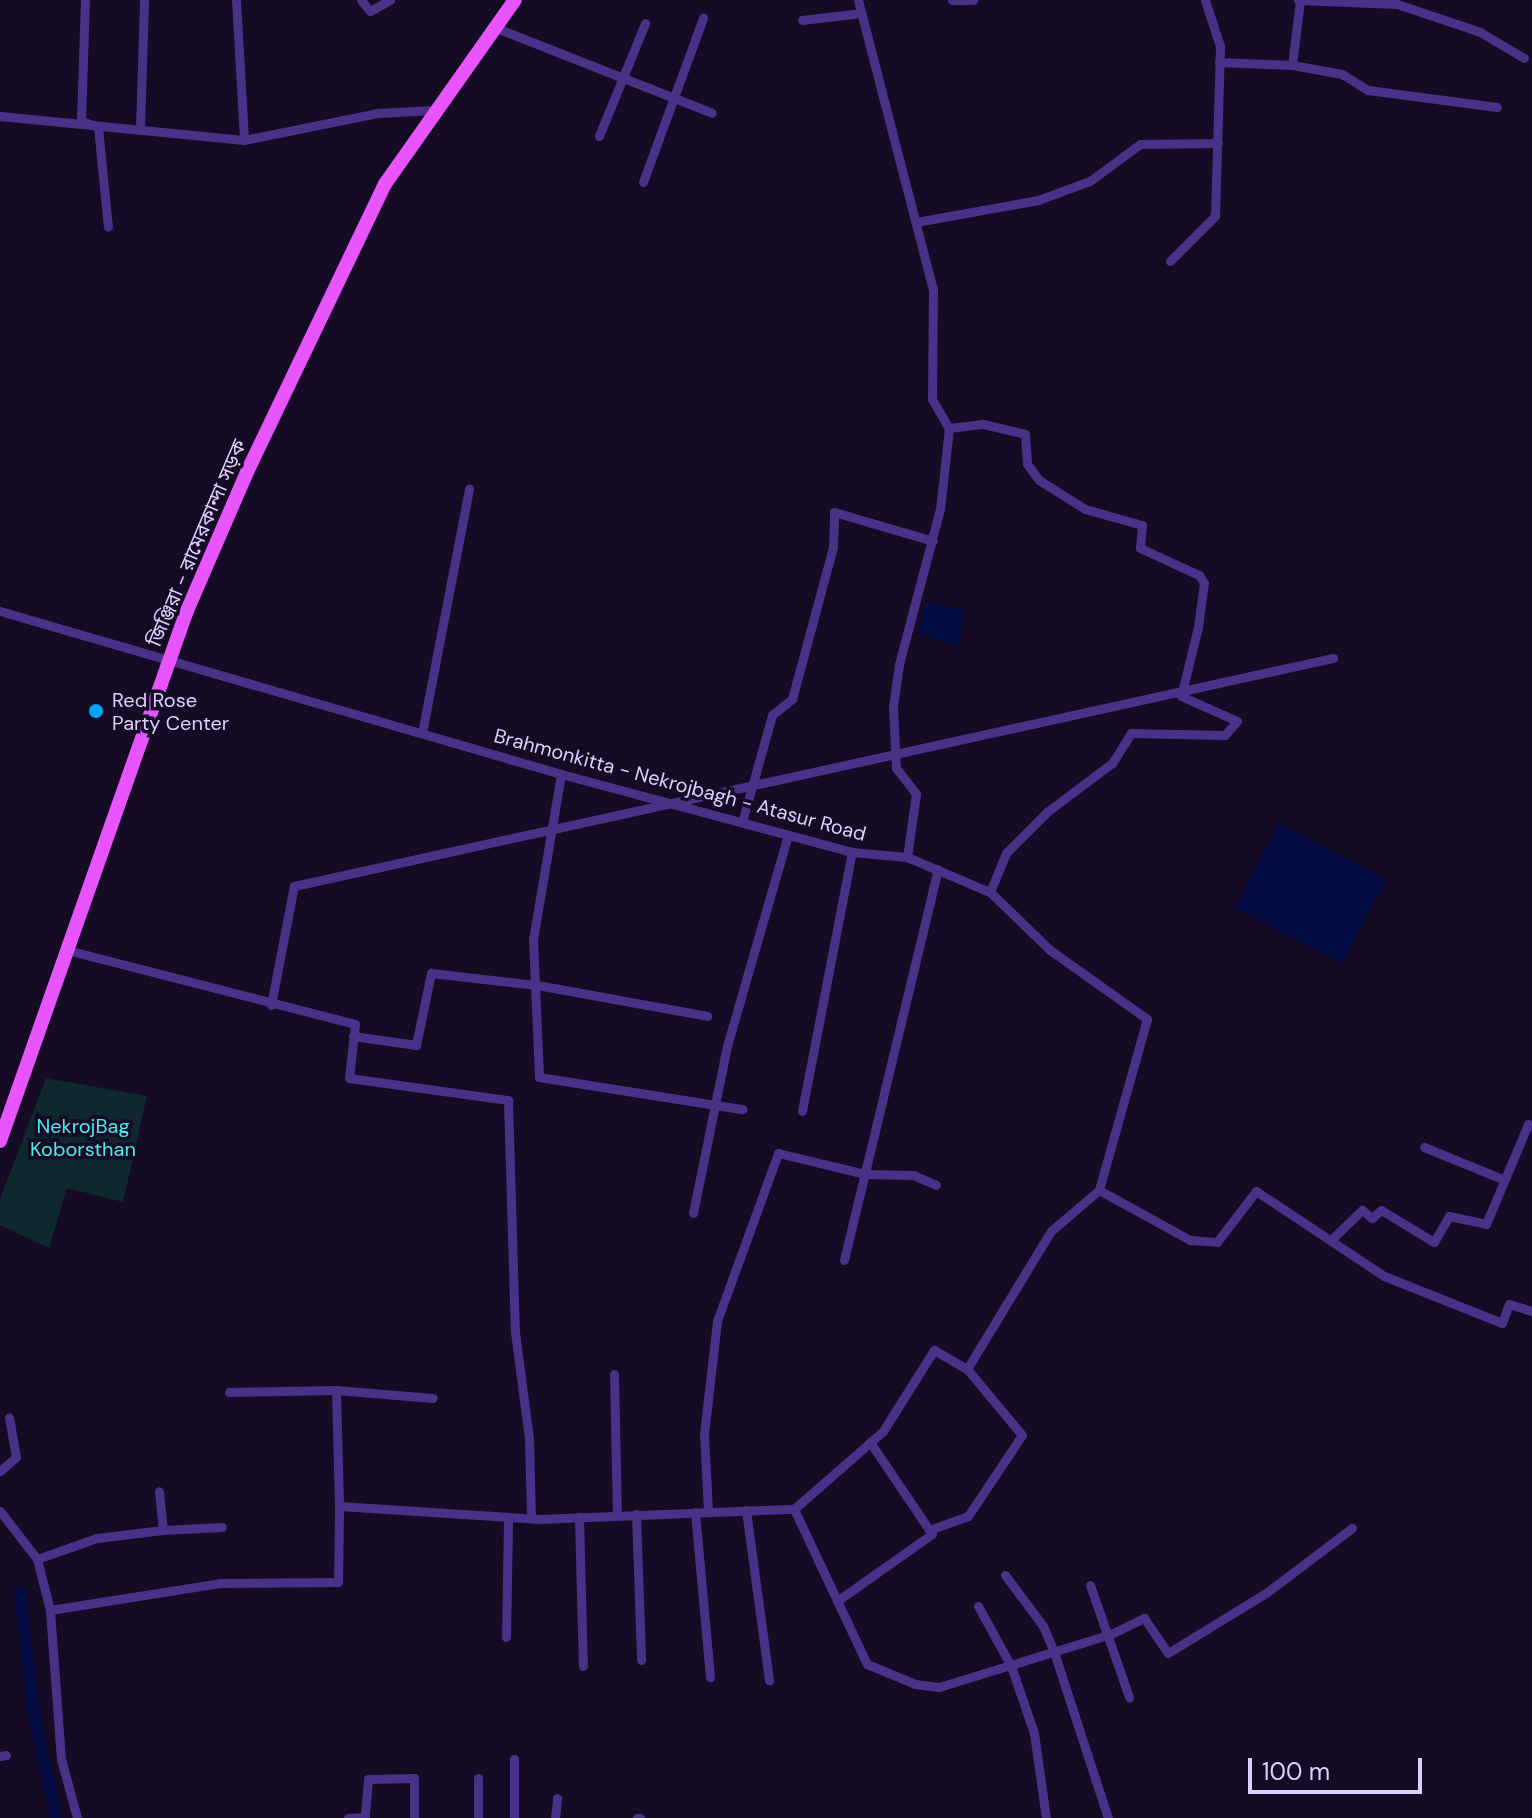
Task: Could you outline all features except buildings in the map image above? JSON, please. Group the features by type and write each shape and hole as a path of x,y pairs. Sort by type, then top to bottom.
{"main road":[{"name":"জিঞ্জিরা - রামেরকান্দা সড়ক","path":"0,1141 169,661 247,472 385,184 434,110 515,0"}],"street":[{"path":"85,0 81,121 98,127"},
{"path":"140,129 144,0"},
{"path":"236,0 244,140"},
{"path":"361,0 370,11 390,0"},
{"path":"858,0 933,289 932,399 949,428 933,541 899,664 893,707 896,768 916,794 907,857"},
{"path":"952,0 973,0"},
{"path":"1170,261 1215,216 1219,62 1205,0"},
{"path":"1292,65 1299,0 1397,4 1480,32 1524,58"},
{"path":"802,20 862,13"},
{"path":"643,182 703,18"},
{"path":"599,136 645,23"},
{"path":"494,27 712,113"},
{"path":"1219,62 1292,65 1342,74 1368,90 1497,107"},
{"path":"0,116 244,140 365,115 434,110"},
{"path":"98,127 108,227"},
{"path":"916,222 1038,200 1090,181 1140,144 1218,143"},
{"path":"949,428 983,424 1025,434 1027,464 1039,480 1085,509 1142,525 1140,548 1199,575 1203,596 1181,696 1237,721 1225,735 1131,733 1112,763 1047,812 1006,853 990,892"},
{"path":"422,733 469,488"},
{"path":"742,822 772,715 792,699 833,547 834,512 933,541"},
{"name":"Brahmonkitta - Nekrojbagh - Atasur Road","path":"0,611 561,774 852,852 907,857 990,892 1050,950 1147,1019 1099,1190"},
{"path":"271,1005 294,886 1333,658"},
{"path":"561,774 533,939 539,1077 742,1109"},
{"path":"693,1213 715,1103 788,835"},
{"path":"802,1111 852,852"},
{"path":"844,1260 938,869"},
{"path":"67,950 271,1005 355,1024 349,1078 508,1100 515,1332 529,1438 531,1518"},
{"path":"353,1036 416,1045 431,973 537,985 707,1016"},
{"path":"1332,1239 1362,1210 1372,1218 1381,1210 1434,1242 1449,1216 1486,1224 1528,1124 1532,1126"},
{"path":"1424,1147 1505,1180"},
{"path":"708,1511 704,1434 717,1321 778,1153 865,1174 913,1175 936,1185"},
{"path":"967,1369 1051,1231 1099,1190 1190,1240 1217,1242 1256,1191 1384,1276 1502,1323 1509,1304 1532,1311"},
{"path":"339,1506 531,1518 794,1509 870,1442 934,1350 967,1369 1022,1435 968,1516 929,1530"},
{"path":"614,1374 617,1515"},
{"path":"50,1610 220,1583 338,1582 336,1390"},
{"path":"229,1392 336,1390 433,1398"},
{"path":"0,1471 16,1457 9,1418"},
{"path":"837,1601 932,1534 870,1442"},
{"path":"159,1491 163,1530"},
{"path":"794,1509 867,1664 915,1684 939,1687 1111,1634 1144,1618 1168,1653 1266,1593 1352,1528"},
{"path":"746,1510 769,1680"},
{"path":"0,1511 37,1559 50,1610 61,1759 77,1818"},
{"path":"695,1512 710,1677"},
{"path":"636,1514 641,1660"},
{"path":"506,1637 508,1517"},
{"path":"579,1517 583,1666"},
{"path":"37,1559 97,1538 222,1527"},
{"path":"1005,1575 1043,1626 1108,1818"},
{"path":"1090,1585 1111,1634 1129,1697"},
{"path":"978,1606 1011,1666 1034,1733 1046,1818"},
{"path":"514,1759 514,1818"},
{"path":"348,1818 365,1816 368,1779 414,1778 414,1818"},
{"path":"478,1778 478,1818"},
{"path":"555,1818 557,1798"}],"green space":[{"name":"NekrojBag Koborsthan","path":"46,1078 147,1096 123,1202 67,1188 49,1248 0,1225 0,1199"}],"shaded area":[{"path":"926,602 964,610 960,647 918,633"},
{"path":"1279,823 1386,879 1342,963 1235,908"}],"waterway":[{"path":"20,1592 34,1716 56,1818"}],"place":[{"name":"Red Rose Party Center","path":"96,711"}]}
